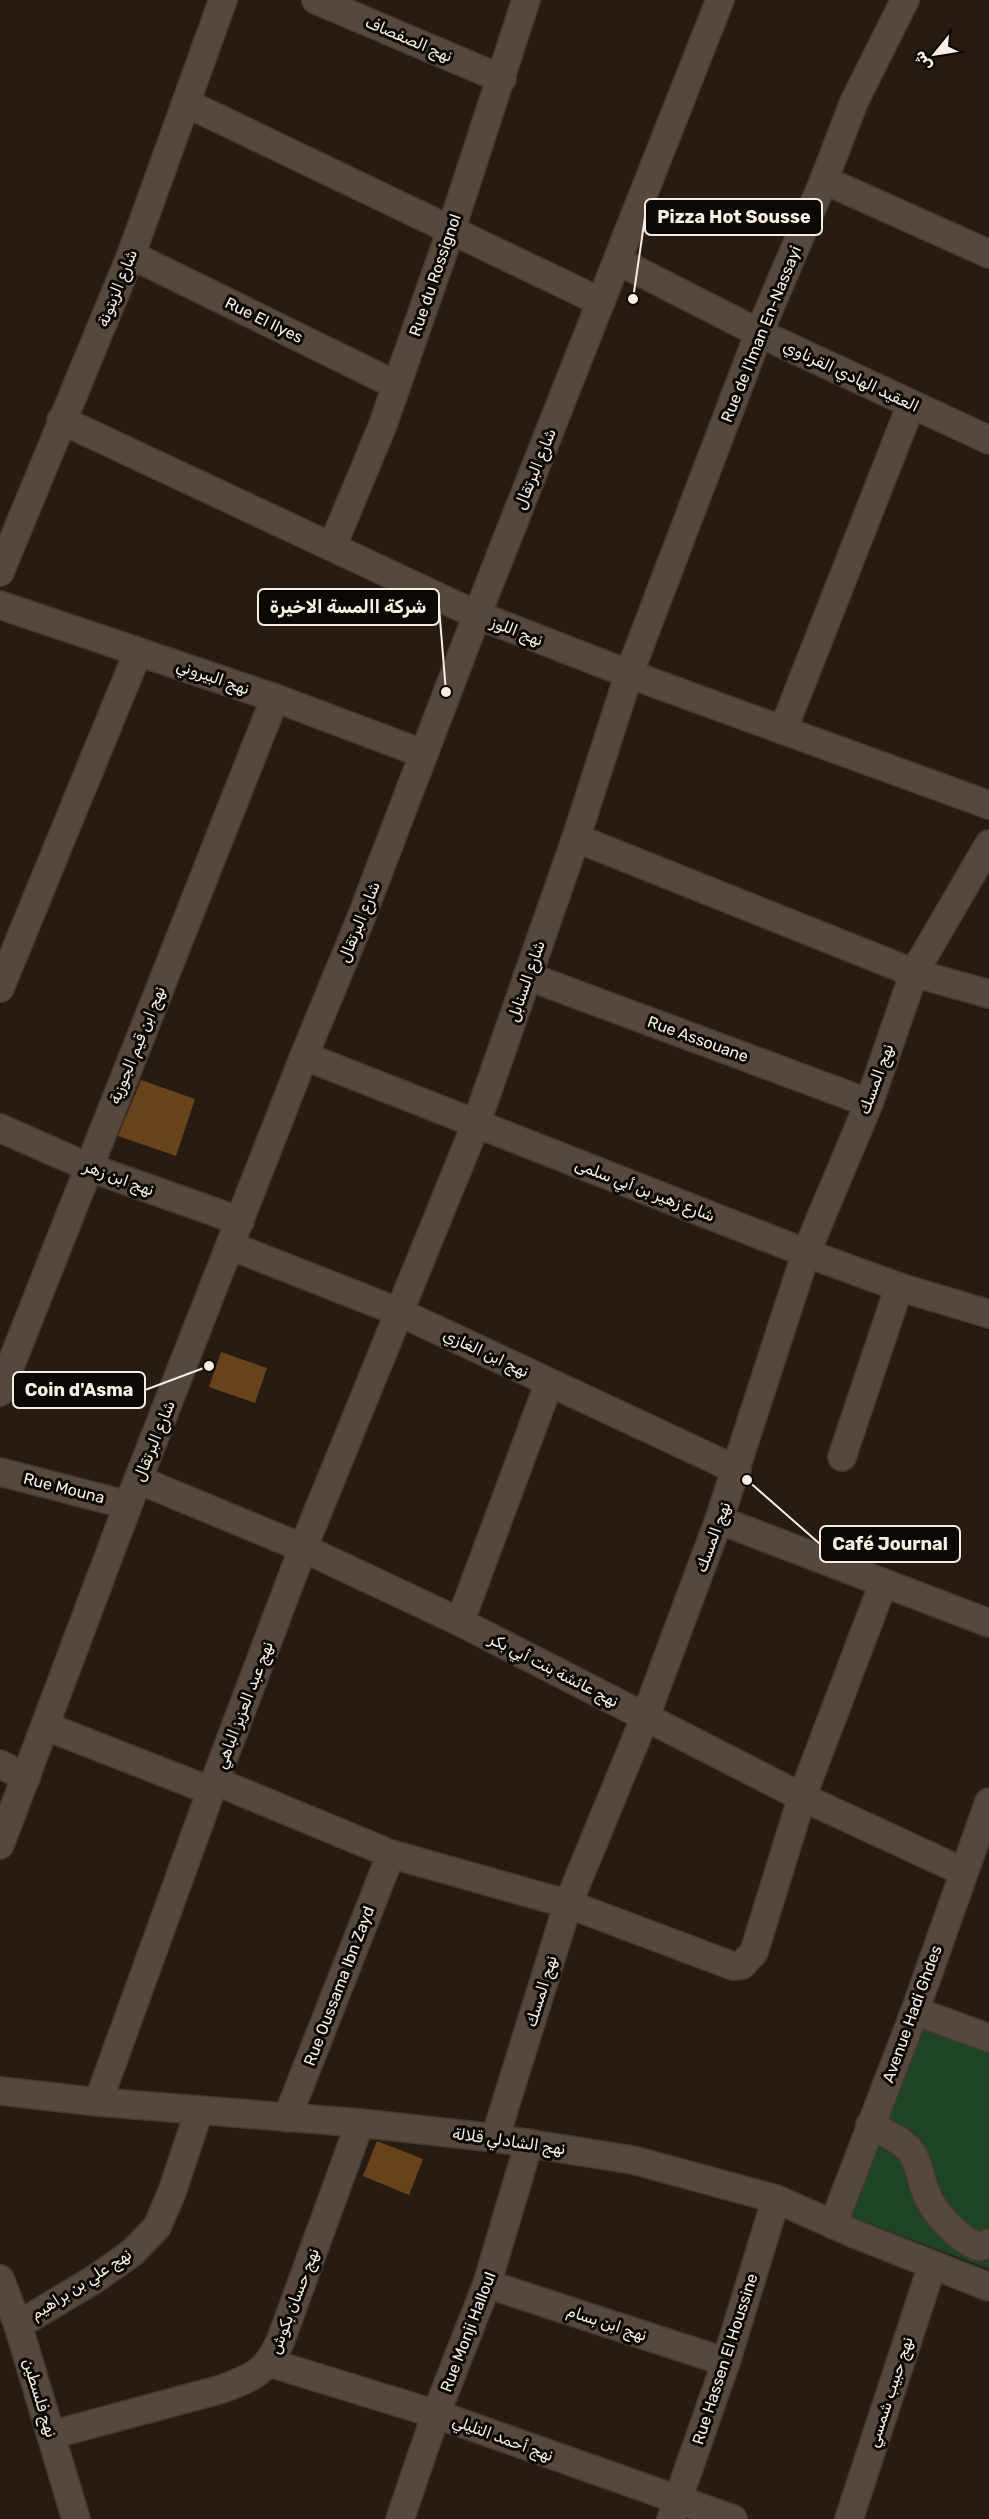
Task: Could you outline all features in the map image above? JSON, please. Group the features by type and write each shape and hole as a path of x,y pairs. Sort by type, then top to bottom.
{"street":[{"name":"شارع الزيتونة","path":"0,572 131,255 223,0"},
{"name":"نهج الصفصاف","path":"316,0 502,79"},
{"name":"Rue du Rossignol","path":"332,547 382,427 502,79 526,0"},
{"name":"شارع البرتقال","path":"0,1845 128,1505 304,1056 359,923 477,615 720,0"},
{"name":"Rue de l'Iman En-Nassayi","path":"576,837 629,674 759,333 824,180 854,102 905,0"},
{"path":"186,103 602,302"},
{"path":"824,180 986,246"},
{"name":"Rue El Ilyes","path":"131,255 396,385"},
{"name":"العقيد الهادي القرناوي","path":"618,261 759,333 989,440"},
{"path":"783,730 912,405"},
{"name":"نهج اللوز","path":"62,420 477,615 629,674 989,806"},
{"name":"نهج البيروني","path":"0,605 275,698 424,754"},
{"path":"0,988 138,652"},
{"name":"نهج ابن قيم الجوزية","path":"0,1392 275,698"},
{"path":"576,837 915,973 989,994"},
{"name":"شارع السنابل","path":"399,1312 476,1124 576,837"},
{"name":"نهج المسك","path":"495,2138 568,1904 646,1715 719,1520 806,1253 869,1103 915,973 989,844"},
{"name":"Rue Assouane","path":"527,976 869,1103"},
{"name":"شارع زهير بن أبي سلمى","path":"304,1056 806,1253 899,1287 989,1314"},
{"name":"نهج ابن زهر","path":"0,1128 235,1233"},
{"name":"نهج ابن الغازي","path":"235,1233 737,1470"},
{"path":"842,1457 899,1287"},
{"name":"نهج عبد العزيز الباهي","path":"98,2102 213,1786 303,1548 399,1312"},
{"path":"460,1622 549,1383"},
{"name":"Rue Mouna","path":"0,1472 128,1505"},
{"name":"نهج عائشة بنت أبي بكر","path":"139,1479 303,1548 460,1622 646,1715 802,1797 974,1863"},
{"path":"719,1520 989,1623"},
{"path":"45,1726 213,1786 391,1854 568,1904 733,1966 742,1965 754,1952 802,1797 883,1584"},
{"path":"0,1764 26,1778"},
{"name":"Avenue Hadi Ghdes","path":"833,2224 974,1863 989,1802"},
{"name":"Rue Oussama Ibn Zayd","path":"287,2118 391,1854"},
{"path":"915,2010 989,2038"},
{"name":"نهج الشادلي قلالة","path":"2,2092 495,2138 633,2160 776,2199 989,2287"},
{"name":"نهج علي بن براهيم","path":"7,2304 95,2279 134,2252 157,2227 172,2192 199,2111"},
{"name":"نهج حسان بكوش","path":"51,2435 222,2389 248,2379 270,2363 280,2342 360,2124"},
{"path":"870,2125 909,2150 920,2173 925,2192 950,2226 969,2243 979,2247 989,2243"},
{"name":"Rue Monji Halloul","path":"400,2519 436,2414 487,2284 529,2143"},
{"name":"Rue Hassen El Houssine","path":"674,2509 726,2362 776,2199"},
{"name":"نهج حبيب شمسي","path":"849,2519 932,2265"},
{"name":"نهج ابن بسام","path":"487,2284 726,2362"},
{"name":"نهج فلسطين","path":"7,2304 51,2435 76,2519"},
{"name":"نهج أحمد التليلي","path":"270,2363 436,2414 674,2509 733,2519"}],"green space":[{"path":"922,2016 989,2042 989,2269 847,2215"}],"building":[{"path":"141,1080 195,1099 176,1156 118,1136"},
{"path":"221,1352 267,1368 255,1403 209,1387"},
{"path":"377,2141 423,2159 409,2195 363,2176"}],"place":[{"name":"Pizza Hot Sousse","path":"633,299"},
{"name":"شركة االمسة الاخيرة","path":"446,692"},
{"name":"Coin d'Asma","path":"209,1366"},
{"name":"Café Journal","path":"747,1480"}]}
